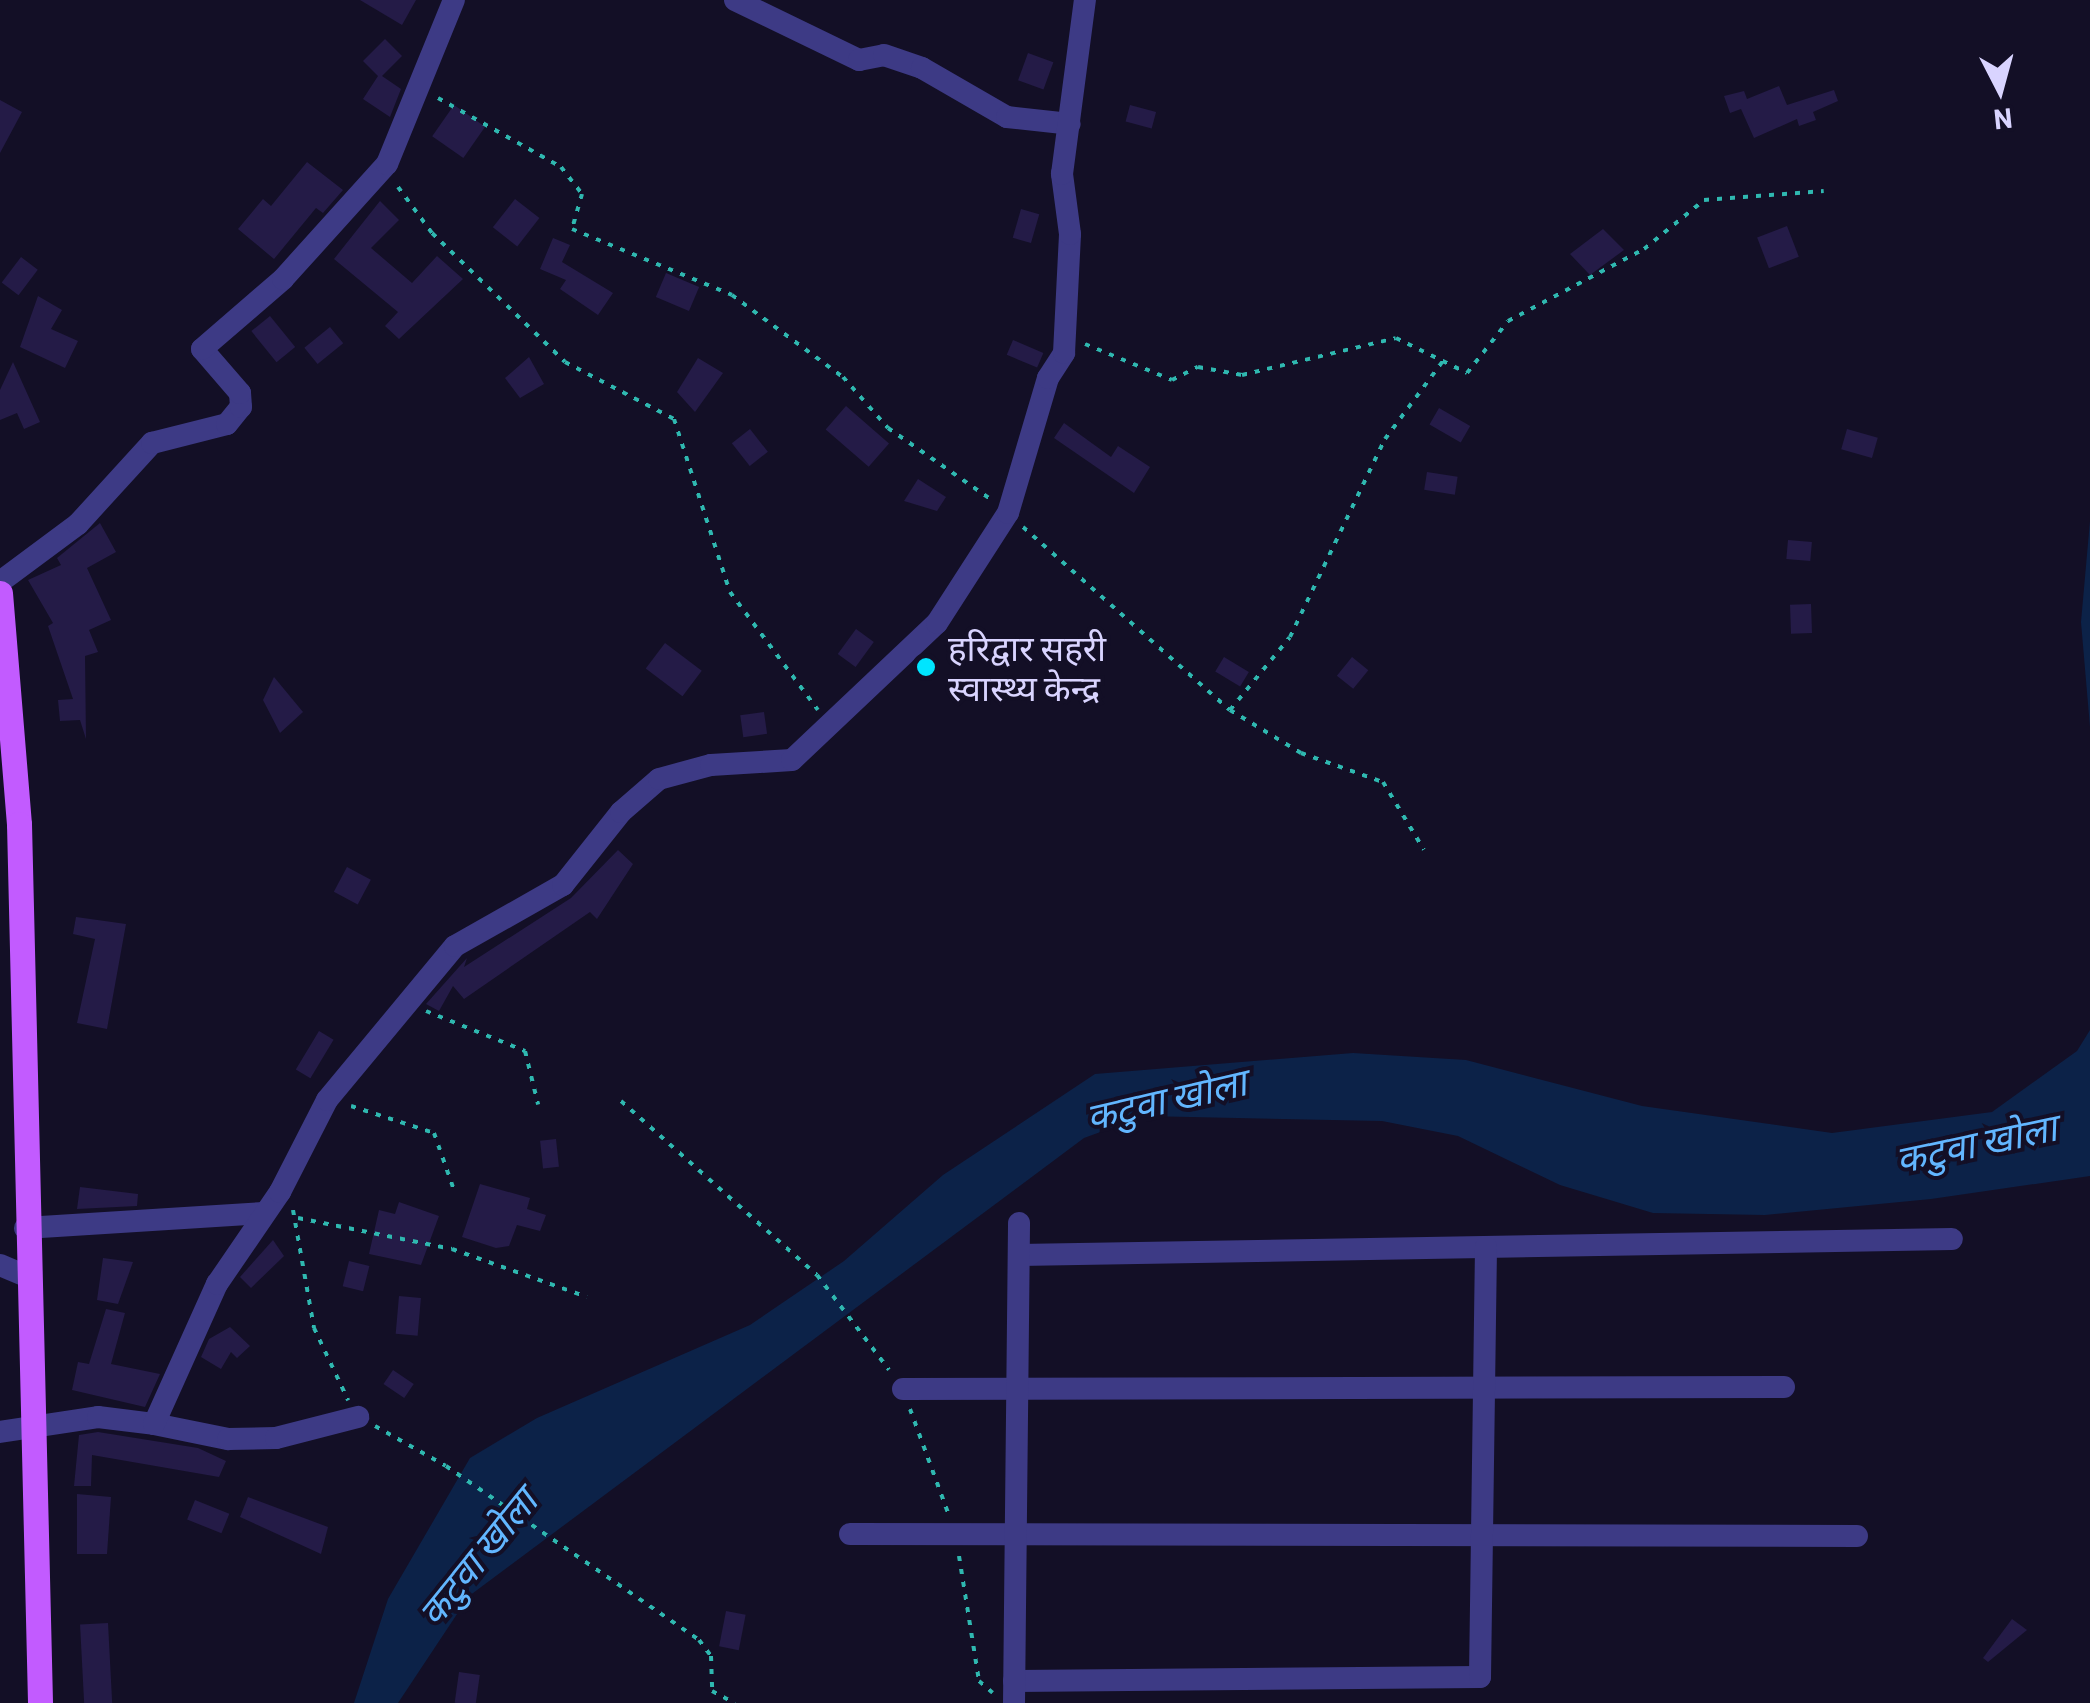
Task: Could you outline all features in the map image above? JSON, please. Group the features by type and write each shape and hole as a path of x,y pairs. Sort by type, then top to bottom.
{"main road":[{"path":"0,593 19,824 26,1276 40,1703"}],"street":[{"path":"0,582 78,524 152,444 227,424 241,407 240,393 202,350 283,280 387,164 414,87 454,0"},
{"path":"735,0 859,60 884,55 922,68 1007,117 1070,124"},
{"path":"154,1424 217,1284 280,1192 327,1100 404,1001 455,946 563,885 621,812 659,780 712,765 792,760 936,623 1008,513 1048,378 1064,353 1070,234 1062,174 1085,0"},
{"path":"25,1228 266,1213"},
{"path":"1019,1223 1014,1692 1480,1677 1486,1247"},
{"path":"1019,1255 1952,1239"},
{"path":"0,1264 26,1276"},
{"path":"903,1389 1784,1387"},
{"path":"0,1432 30,1424 98,1417 228,1439 276,1438 358,1417"},
{"path":"850,1534 1857,1536"}],"path":[{"path":"414,87 561,167 582,194 572,229 732,295 828,365 888,428 1008,513 1230,710 1301,753 1383,782 1424,850"},
{"path":"387,164 404,200 517,322 564,362 674,419 730,592 830,725"},
{"path":"1083,343 1172,380 1198,367 1242,375 1396,338 1467,373 1508,321 1644,248 1704,200 1824,191"},
{"path":"1230,710 1290,637 1385,439 1443,361"},
{"path":"404,1001 525,1051 538,1104"},
{"path":"327,1100 434,1133 454,1190"},
{"path":"622,1101 817,1274 903,1389 956,1534 980,1681 1004,1703"},
{"path":"280,1192 298,1218 314,1328 358,1417 446,1466 699,1640 711,1656 712,1691 735,1703"},
{"path":"298,1218 452,1249 587,1296"}],"water":[{"path":"2090,521 2090,727 2081,622"},
{"name":"कटुवा खोला","path":"2090,1030 2090,1176 1931,1199 1765,1215 1653,1213 1560,1185 1458,1136 1382,1121 1144,1116 1084,1138 469,1596 398,1703 354,1703 388,1599 470,1458 537,1418 750,1325 844,1261 943,1175 1095,1074 1353,1053 1466,1060 1642,1106 1832,1133 1992,1112 2077,1051"}],"building":[{"path":"360,0 416,0 402,25"},
{"path":"385,39 402,56 382,76 401,89 390,117 363,99 378,76 363,61"},
{"path":"1028,53 1053,62 1043,89 1018,80"},
{"path":"1779,86 1787,105 1834,90 1838,101 1813,112 1816,120 1799,126 1797,119 1754,138 1741,109 1730,113 1724,96 1744,91 1747,99"},
{"path":"0,100 22,112 0,153"},
{"path":"454,105 485,127 463,158 432,136"},
{"path":"1130,105 1156,112 1152,128 1126,121"},
{"path":"307,162 343,190 323,213 316,208 274,259 238,229 263,199 271,206"},
{"path":"515,199 539,218 517,246 493,227"},
{"path":"380,201 399,220 371,248 412,283 437,256 463,279 399,339 385,326 398,312 334,259"},
{"path":"1021,209 1039,214 1031,243 1013,238"},
{"path":"1787,226 1799,257 1769,268 1757,237"},
{"path":"1603,229 1624,250 1590,275 1570,254"},
{"path":"553,238 570,245 562,262 613,293 598,315 560,289 566,280 540,269"},
{"path":"21,257 38,270 19,295 2,283"},
{"path":"666,273 699,287 689,311 656,297"},
{"path":"38,296 62,310 51,329 78,341 65,368 20,347"},
{"path":"270,316 295,347 277,362 251,331"},
{"path":"330,327 343,343 318,364 304,348"},
{"path":"1013,340 1043,353 1037,368 1007,355"},
{"path":"529,357 544,384 520,398 505,378"},
{"path":"698,358 723,373 695,412 677,392"},
{"path":"13,362 40,422 24,429 17,413 0,420 0,390"},
{"path":"846,406 889,443 869,467 826,429"},
{"path":"1439,408 1470,426 1461,442 1430,424"},
{"path":"1064,423 1111,457 1118,446 1150,467 1134,493 1054,438"},
{"path":"750,429 768,452 750,466 732,443"},
{"path":"1847,429 1878,438 1872,458 1841,449"},
{"path":"1427,472 1458,477 1455,495 1424,490"},
{"path":"918,479 946,497 937,511 904,501"},
{"path":"100,523 116,552 87,568 111,620 89,630 98,652 85,656 86,739 80,720 60,721 58,700 73,699 48,626 53,623 28,580 61,565 57,558"},
{"path":"1788,540 1812,542 1810,561 1786,559"},
{"path":"1811,604 1812,633 1791,634 1790,605"},
{"path":"856,629 874,642 856,667 838,654"},
{"path":"665,643 702,671 682,696 646,669"},
{"path":"1224,657 1249,672 1240,687 1215,672"},
{"path":"1352,657 1368,670 1353,689 1337,676"},
{"path":"274,677 303,712 280,733 263,700"},
{"path":"764,712 767,734 743,737 740,715"},
{"path":"618,850 633,864 597,919 590,912 464,999 453,986 439,1011 426,1004 467,958 464,967 571,898"},
{"path":"347,867 371,880 358,904 334,892"},
{"path":"76,917 126,924 107,1029 77,1023 95,939 73,934"},
{"path":"319,1031 334,1040 310,1078 296,1070"},
{"path":"556,1139 559,1167 543,1169 540,1141"},
{"path":"480,1184 530,1198 527,1209 546,1215 540,1231 517,1225 509,1246 496,1248 462,1237"},
{"path":"80,1187 138,1194 137,1206 77,1209"},
{"path":"399,1202 439,1216 421,1265 369,1254 379,1210 395,1214"},
{"path":"273,1240 284,1256 251,1288 240,1277"},
{"path":"103,1258 133,1262 118,1304 97,1300"},
{"path":"349,1261 369,1266 363,1291 343,1286"},
{"path":"399,1296 421,1298 418,1336 396,1334"},
{"path":"106,1309 125,1313 111,1364 160,1374 145,1407 72,1390 78,1362 89,1364"},
{"path":"230,1327 250,1346 237,1358 231,1352 221,1369 201,1357 209,1339"},
{"path":"393,1370 414,1384 404,1398 383,1384"},
{"path":"98,1432 198,1448 226,1461 219,1477 92,1455 91,1486 74,1486 79,1435"},
{"path":"77,1494 111,1497 107,1554 77,1554"},
{"path":"248,1497 328,1527 321,1554 240,1517"},
{"path":"195,1500 229,1514 221,1533 187,1519"},
{"path":"726,1611 746,1615 739,1650 719,1646"},
{"path":"2012,1619 2027,1630 1988,1662 1983,1658"},
{"path":"108,1623 112,1703 84,1703 80,1624"},
{"path":"459,1672 480,1675 476,1703 455,1703"}],"place":[{"name":"हरिद्वार सहरी स्वास्थ्य केन्द्र","path":"926,667"}]}
